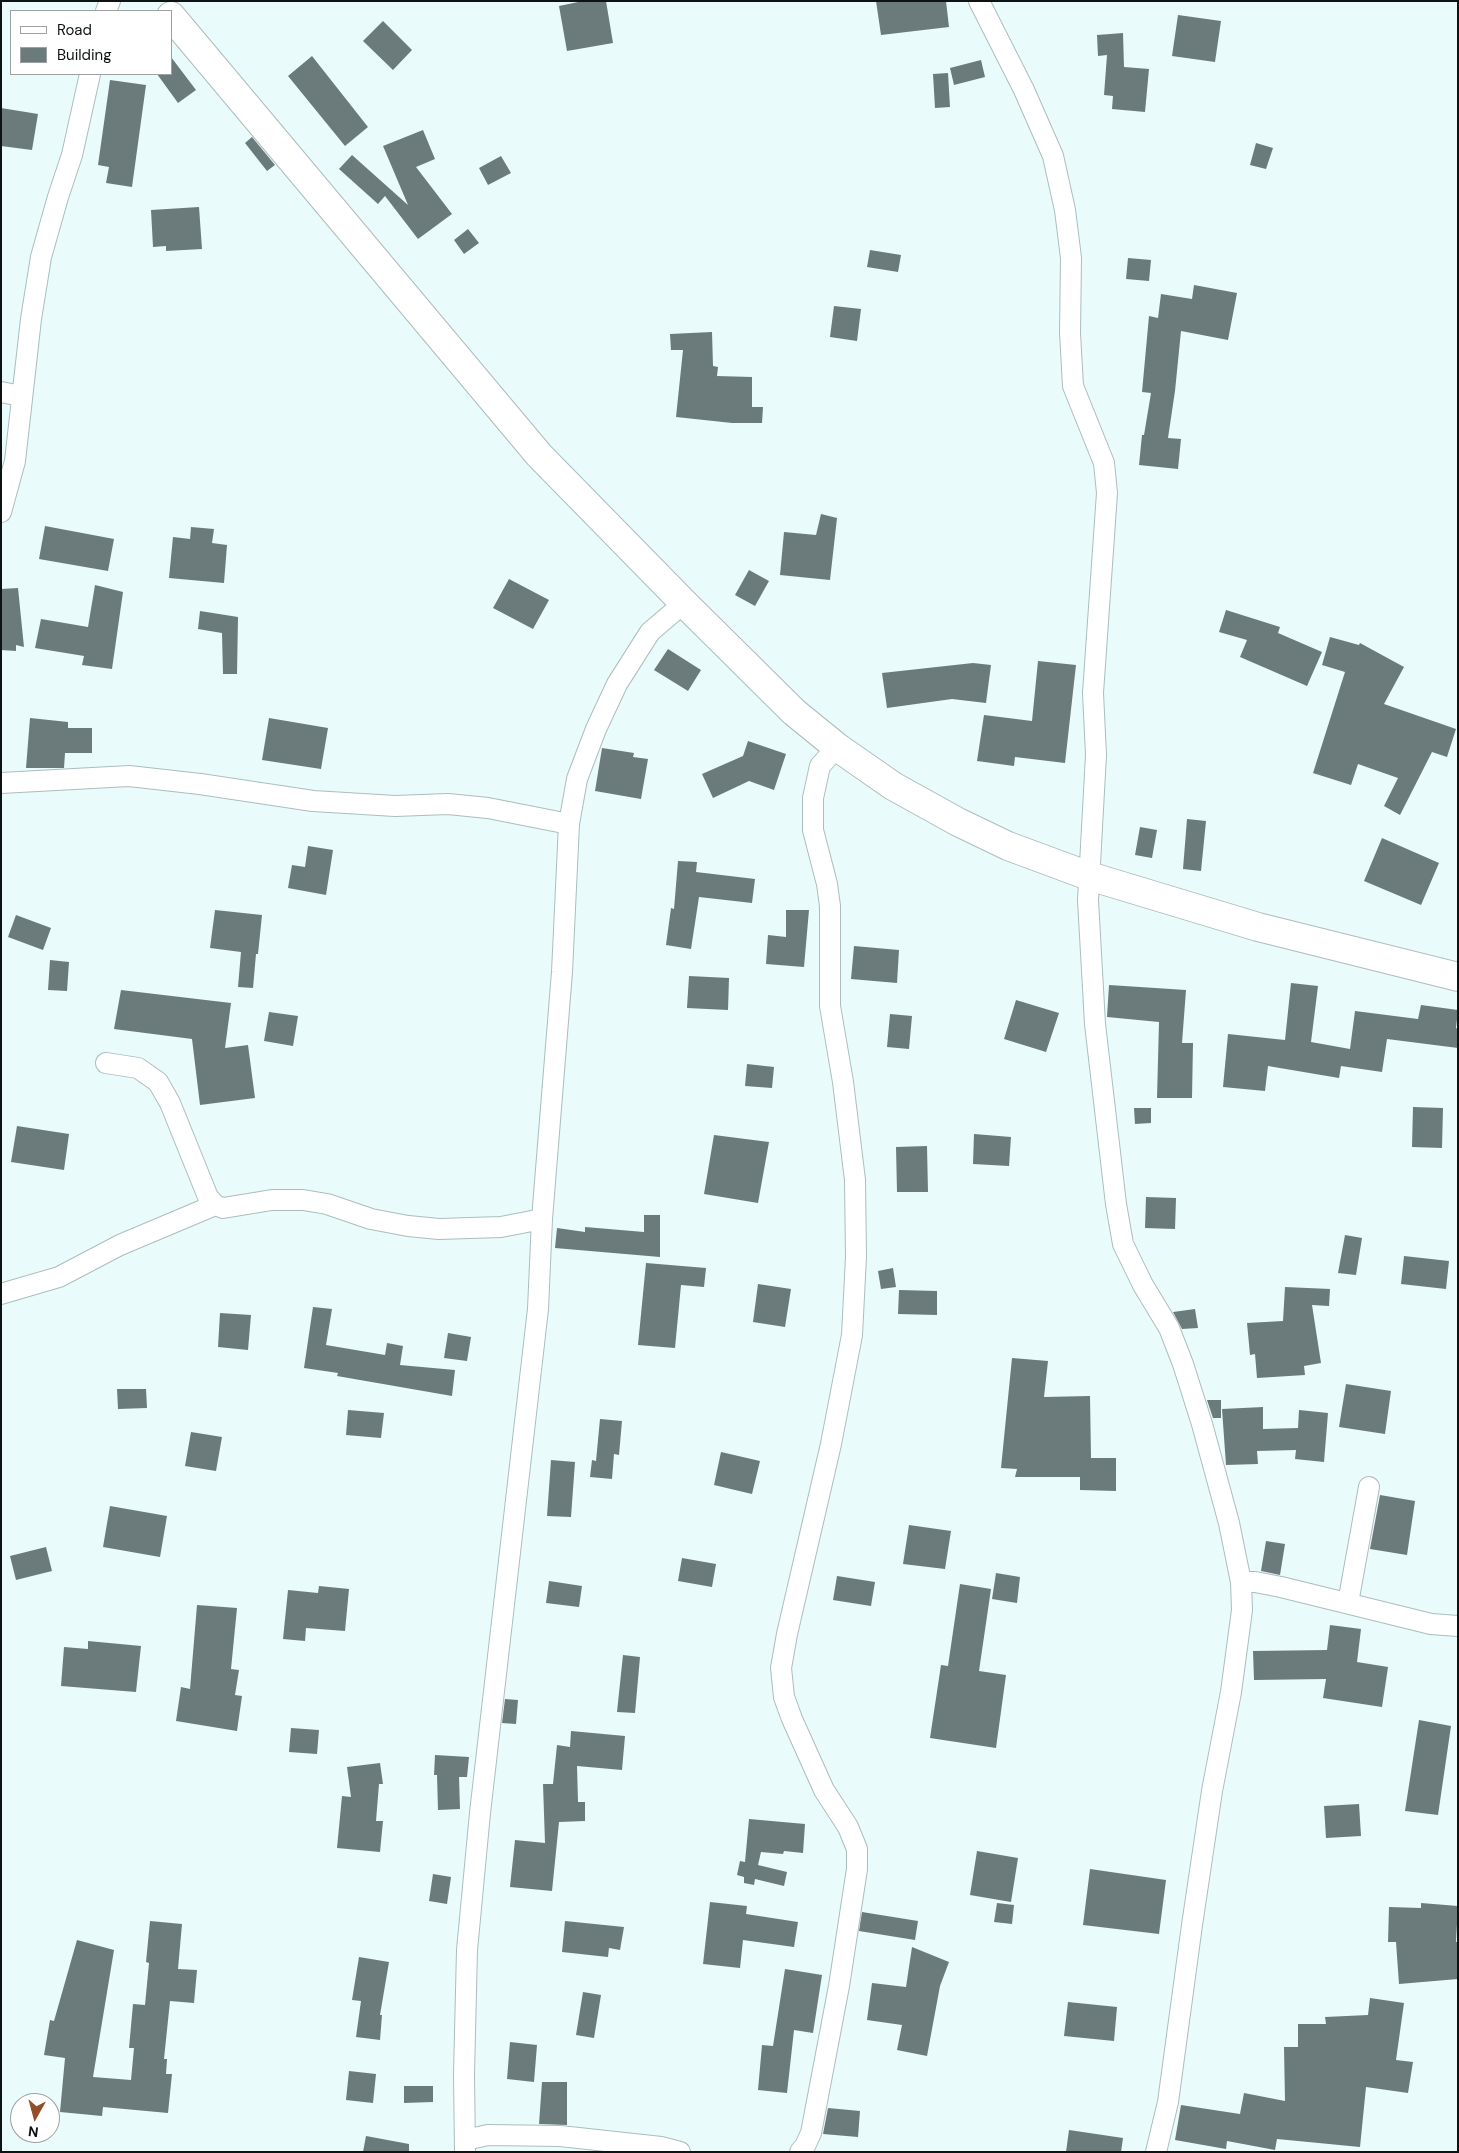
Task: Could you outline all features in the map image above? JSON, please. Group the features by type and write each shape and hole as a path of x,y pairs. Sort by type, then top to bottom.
{"main road":[{"path":"172,17 539,455 794,712 837,747 893,786 958,822 1008,846 1089,876 1258,927 1458,977"}],"street":[{"path":"979,1 1024,90 1054,156 1065,210 1071,258 1070,333 1073,386 1104,463 1107,493 1093,693 1096,755 1088,925 1095,1024 1116,1204 1123,1244 1143,1285 1169,1328 1183,1364 1202,1424 1229,1523 1241,1582 1242,1610 1231,1692 1212,1791 1168,2102 1156,2152"},
{"path":"1,512 15,461 21,396 41,257 72,155 90,75"},
{"path":"1,392 21,396"},
{"path":"680,2152 652,2146 560,2136 488,2135 465,2146 464,2074 467,1950 480,1813 538,1309 542,1219 562,972 569,824 577,779 596,729 617,684 650,632 684,603"},
{"path":"800,2152 811,2134 839,1986 857,1869 857,1848 848,1826 824,1790 792,1719 784,1697 781,1668 786,1634 823,1481 852,1335 856,1258 855,1180 844,1082 830,1006 830,906 813,830 814,798 820,766 837,747"},
{"path":"1,784 129,776 200,784 313,801 395,806 448,804 488,808 569,824"},
{"path":"106,1063 138,1068 158,1082 173,1111 208,1196 214,1205 232,1208 272,1200 303,1200 327,1204 371,1219 408,1226 439,1228 501,1227 542,1219"},
{"path":"1,1294 59,1277 120,1245 214,1205"},
{"path":"1348,1603 1369,1487"},
{"path":"1241,1582 1255,1582 1431,1624 1458,1626"}],"building":[{"path":"583,1 606,1 613,43 567,51 559,6"},
{"path":"876,1 946,1 949,27 881,35"},
{"path":"1178,15 1221,21 1215,62 1172,56"},
{"path":"383,21 412,50 393,70 363,41"},
{"path":"1123,33 1124,67 1149,69 1145,112 1112,109 1113,96 1104,95 1107,55 1098,56 1097,35"},
{"path":"312,56 368,127 345,146 288,76"},
{"path":"172,58 196,90 178,103 158,75 172,75"},
{"path":"981,60 985,77 954,85 950,68"},
{"path":"948,73 950,107 935,108 933,74"},
{"path":"110,80 146,85 132,187 106,183 109,167 98,165"},
{"path":"1,108 38,114 32,150 1,146"},
{"path":"423,130 435,159 416,167 452,214 418,239 385,196 378,204 339,169 352,155 408,205 383,146"},
{"path":"252,137 275,165 267,171 245,143"},
{"path":"1256,143 1273,148 1266,169 1250,165"},
{"path":"501,156 511,173 488,185 479,168"},
{"path":"199,207 202,249 166,251 166,246 153,247 151,210"},
{"path":"468,229 479,243 464,254 454,240"},
{"path":"870,250 901,255 898,272 867,267"},
{"path":"1128,258 1151,260 1149,281 1126,279"},
{"path":"1194,285 1237,293 1228,340 1181,331 1168,438 1181,439 1178,469 1139,465 1142,435 1144,435 1151,393 1142,392 1149,316 1158,318 1161,294 1192,299"},
{"path":"834,306 861,309 857,341 830,337"},
{"path":"712,332 713,366 718,367 717,376 752,377 752,407 763,407 762,423 732,423 676,417 683,350 671,350 670,334"},
{"path":"821,514 837,518 830,580 780,575 784,532 816,535"},
{"path":"45,526 114,539 108,571 39,559"},
{"path":"191,527 214,529 212,543 227,545 224,583 169,578 173,537 190,539"},
{"path":"749,570 769,581 755,606 735,595"},
{"path":"509,579 549,600 533,629 493,608"},
{"path":"95,585 123,592 112,669 82,665 84,656 35,648 41,619 88,627"},
{"path":"18,588 24,647 16,645 16,651 1,650 1,589"},
{"path":"1226,610 1280,627 1278,633 1322,652 1307,686 1240,657 1247,640 1219,632"},
{"path":"200,611 238,617 237,674 223,674 222,633 198,629"},
{"path":"1330,637 1359,645 1360,643 1404,667 1384,704 1456,729 1447,757 1432,752 1400,815 1384,806 1398,778 1358,764 1351,785 1313,773 1345,672 1322,665"},
{"path":"668,649 701,670 688,691 654,670"},
{"path":"1038,661 1076,665 1065,763 1015,757 1014,766 977,761 984,715 1032,721"},
{"path":"973,663 991,665 986,703 952,699 887,708 882,673"},
{"path":"30,718 68,722 68,728 92,728 92,753 65,753 64,768 26,768"},
{"path":"269,718 328,728 321,769 262,760"},
{"path":"748,741 786,754 774,790 749,781 713,798 702,774 743,756"},
{"path":"602,748 634,753 633,757 648,759 641,799 595,791"},
{"path":"1187,819 1206,821 1201,871 1183,869"},
{"path":"1140,827 1157,830 1152,858 1135,855"},
{"path":"1382,838 1439,863 1421,905 1364,881"},
{"path":"308,846 333,850 326,895 288,888 292,865 305,867"},
{"path":"678,861 697,862 696,872 755,879 752,903 699,897 691,949 666,945 671,908 674,909"},
{"path":"215,910 262,915 253,988 238,987 241,952 210,948"},
{"path":"786,910 809,910 804,967 766,964 768,935 786,937"},
{"path":"16,915 51,928 43,950 8,937"},
{"path":"854,946 899,950 897,983 851,979"},
{"path":"50,960 69,962 67,991 48,990"},
{"path":"689,976 729,978 728,1010 687,1008"},
{"path":"1291,983 1318,986 1311,1042 1350,1049 1355,1011 1418,1019 1421,1005 1458,1010 1456,1028 1458,1029 1458,1048 1387,1039 1382,1072 1341,1066 1339,1078 1268,1066 1265,1091 1223,1087 1228,1034 1285,1040"},
{"path":"1109,985 1186,990 1182,1043 1193,1043 1192,1098 1157,1098 1159,1022 1107,1017"},
{"path":"121,990 231,1003 225,1048 248,1045 255,1098 200,1105 192,1039 114,1029"},
{"path":"1016,1000 1059,1013 1046,1052 1004,1039"},
{"path":"269,1012 298,1016 293,1046 264,1041"},
{"path":"890,1014 912,1016 909,1049 887,1047"},
{"path":"747,1064 774,1067 772,1088 745,1086"},
{"path":"1413,1107 1443,1108 1442,1148 1412,1147"},
{"path":"1134,1108 1151,1108 1151,1123 1135,1124"},
{"path":"17,1126 69,1134 64,1170 11,1162"},
{"path":"974,1134 1011,1137 1009,1166 973,1164"},
{"path":"714,1135 769,1142 758,1203 704,1194"},
{"path":"927,1146 928,1192 897,1192 896,1147"},
{"path":"1146,1197 1176,1198 1175,1229 1145,1228"},
{"path":"644,1215 660,1215 660,1257 555,1248 557,1228 585,1232 585,1227 644,1232"},
{"path":"1345,1235 1362,1238 1356,1275 1338,1273"},
{"path":"1404,1256 1449,1261 1446,1289 1401,1284"},
{"path":"646,1263 706,1268 704,1287 681,1285 675,1348 638,1345"},
{"path":"893,1268 896,1287 881,1289 878,1271"},
{"path":"758,1284 791,1289 785,1327 753,1322"},
{"path":"1285,1287 1330,1289 1329,1306 1312,1305 1321,1363 1304,1366 1305,1375 1257,1378 1255,1354 1250,1355 1247,1323 1283,1321"},
{"path":"899,1290 937,1291 937,1315 898,1314"},
{"path":"313,1307 332,1309 326,1345 385,1355 387,1343 403,1346 400,1365 455,1370 452,1396 337,1376 338,1373 304,1368"},
{"path":"1195,1309 1198,1328 1182,1329 1173,1312"},
{"path":"220,1313 251,1315 248,1350 218,1347"},
{"path":"448,1333 471,1337 467,1361 444,1358"},
{"path":"1012,1358 1048,1361 1044,1397 1090,1396 1091,1458 1116,1458 1116,1491 1080,1490 1080,1477 1015,1477 1017,1469 1001,1468"},
{"path":"1346,1384 1391,1391 1385,1434 1339,1427"},
{"path":"117,1389 146,1389 147,1408 118,1409"},
{"path":"1207,1400 1221,1400 1221,1418 1213,1418"},
{"path":"1263,1407 1263,1429 1298,1428 1299,1410 1328,1413 1324,1462 1295,1459 1296,1450 1257,1451 1258,1464 1226,1465 1222,1409"},
{"path":"348,1410 384,1413 381,1438 346,1435"},
{"path":"600,1419 622,1421 619,1455 614,1454 612,1479 590,1477 592,1460 596,1461"},
{"path":"191,1432 222,1437 216,1471 185,1466"},
{"path":"721,1452 760,1461 752,1494 714,1485"},
{"path":"551,1460 575,1462 571,1517 547,1516"},
{"path":"1380,1495 1415,1501 1407,1555 1370,1549"},
{"path":"110,1506 167,1516 160,1557 103,1547"},
{"path":"909,1525 951,1531 945,1569 903,1564"},
{"path":"1266,1541 1285,1544 1280,1575 1261,1571"},
{"path":"46,1547 52,1571 16,1580 10,1556"},
{"path":"682,1558 716,1564 712,1587 678,1581"},
{"path":"996,1573 1020,1577 1017,1603 992,1599"},
{"path":"837,1576 875,1582 871,1606 833,1600"},
{"path":"549,1581 582,1586 579,1607 546,1603"},
{"path":"960,1584 991,1589 979,1671 1006,1675 996,1748 930,1738 941,1665 948,1666"},
{"path":"319,1586 349,1589 345,1631 306,1628 305,1641 283,1639 288,1590 318,1593"},
{"path":"197,1605 237,1608 231,1669 239,1670 235,1695 242,1696 237,1731 176,1721 181,1687 190,1689"},
{"path":"1330,1625 1361,1629 1357,1662 1388,1667 1382,1707 1323,1698 1326,1679 1254,1680 1253,1651 1327,1650"},
{"path":"88,1641 141,1646 136,1692 61,1686 64,1647 88,1649"},
{"path":"623,1655 640,1657 635,1713 617,1712"},
{"path":"505,1699 518,1700 516,1724 502,1723"},
{"path":"1419,1720 1451,1726 1438,1815 1405,1811"},
{"path":"291,1728 319,1730 317,1754 289,1752"},
{"path":"571,1731 625,1736 622,1770 577,1766 578,1802 585,1802 585,1821 559,1822 552,1891 510,1887 515,1840 545,1843 543,1784 553,1784 557,1745 570,1747"},
{"path":"435,1755 469,1757 467,1777 459,1777 460,1809 438,1810 437,1775 434,1775"},
{"path":"380,1763 383,1784 379,1784 376,1821 383,1821 380,1852 337,1848 342,1796 351,1797 347,1767"},
{"path":"1359,1804 1361,1836 1326,1838 1324,1806"},
{"path":"749,1819 805,1824 803,1853 784,1851 783,1854 761,1852 758,1865 787,1872 784,1886 755,1879 754,1885 744,1883 744,1877 737,1875 740,1861 745,1862"},
{"path":"977,1851 1018,1858 1011,1902 970,1895"},
{"path":"1090,1869 1166,1880 1159,1934 1083,1925"},
{"path":"433,1874 451,1877 447,1904 429,1901"},
{"path":"710,1902 747,1906 746,1914 798,1922 794,1947 743,1940 740,1968 703,1964"},
{"path":"997,1903 1014,1905 1012,1924 994,1922"},
{"path":"1421,1903 1458,1906 1456,1942 1458,1942 1458,1979 1399,1984 1396,1942 1388,1942 1389,1907 1421,1908"},
{"path":"862,1912 918,1921 915,1940 859,1931"},
{"path":"150,1921 182,1924 178,1969 197,1970 194,2003 170,2001 164,2059 167,2059 166,2074 172,2074 168,2113 103,2107 102,2116 60,2112 65,2058 44,2055 50,2020 54,2021 77,1940 114,1950 93,2077 131,2080 134,2048 129,2048 133,2004 145,2005 149,1963 146,1962"},
{"path":"565,1921 624,1927 620,1950 609,1948 608,1957 562,1952"},
{"path":"912,1947 949,1962 940,1986 927,2056 897,2050 902,2025 867,2020 872,1983 906,1987"},
{"path":"359,1957 389,1962 380,2015 382,2015 380,2040 356,2037 361,2001 352,2000"},
{"path":"785,1969 822,1975 813,2033 794,2030 787,2093 758,2090 762,2045 773,2046"},
{"path":"583,1992 601,1995 594,2038 576,2035"},
{"path":"1370,1998 1404,2003 1396,2060 1413,2062 1408,2093 1366,2087 1360,2147 1277,2139 1275,2150 1227,2141 1226,2149 1175,2140 1181,2105 1240,2114 1244,2093 1285,2101 1284,2047 1298,2047 1298,2024 1326,2024 1325,2017 1368,2015"},
{"path":"1068,2002 1117,2007 1114,2041 1064,2036"},
{"path":"510,2042 537,2045 534,2082 507,2079"},
{"path":"349,2071 376,2074 373,2103 346,2100"},
{"path":"542,2082 567,2082 567,2125 539,2124"},
{"path":"404,2086 433,2086 433,2102 404,2103"},
{"path":"828,2108 860,2111 858,2137 823,2134"},
{"path":"1069,2130 1123,2138 1121,2152 1066,2152"},
{"path":"366,2136 409,2144 409,2152 363,2152"}]}
